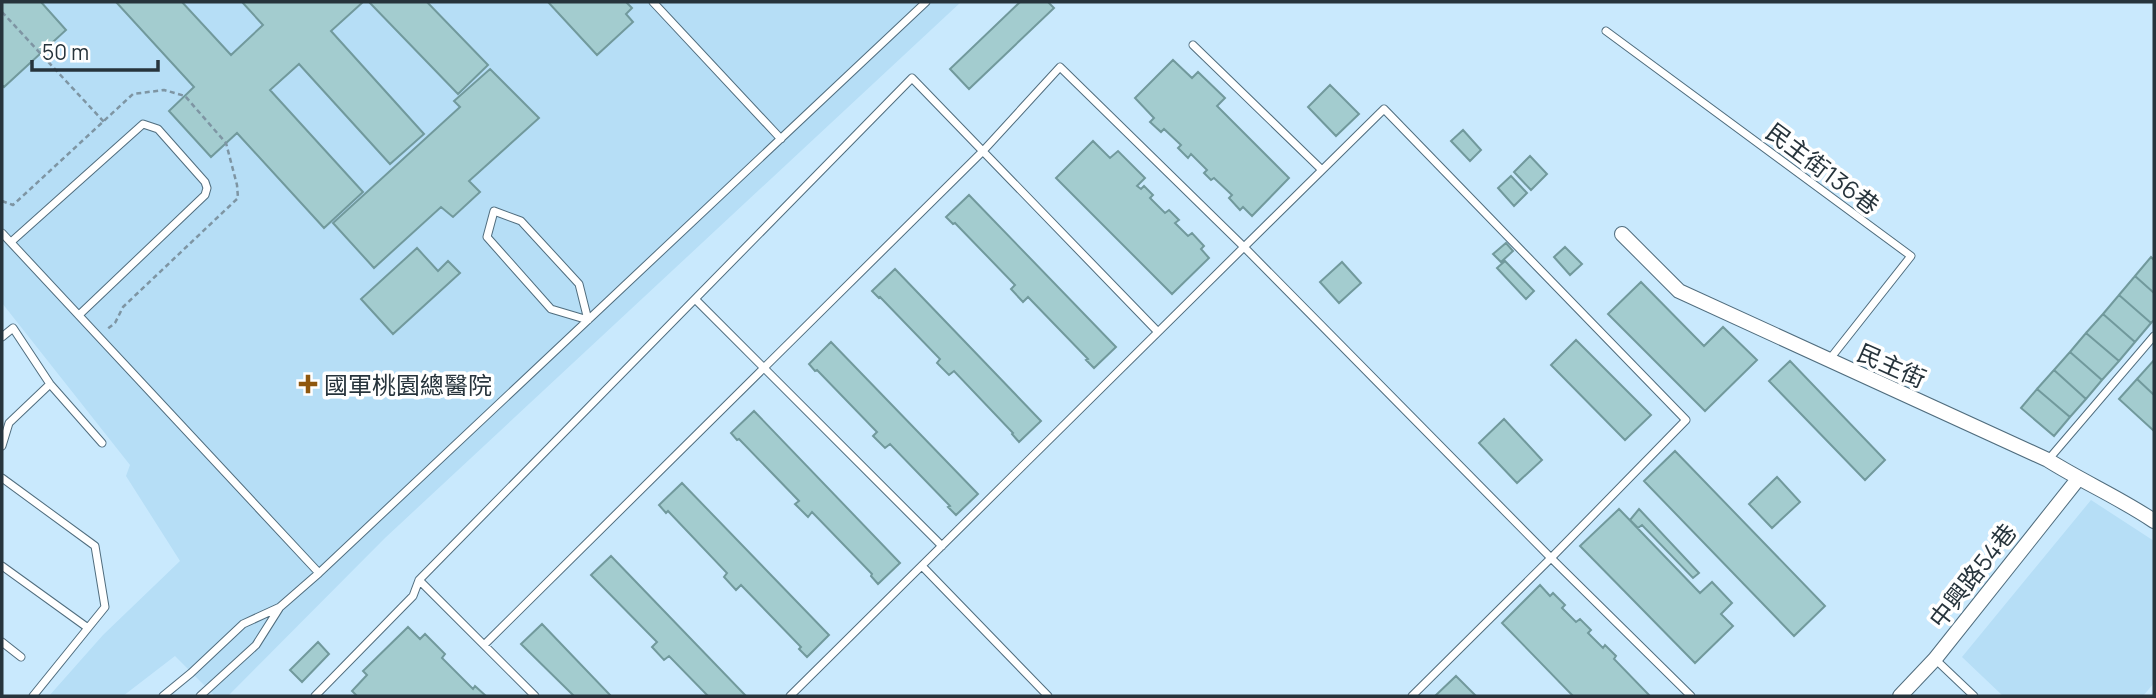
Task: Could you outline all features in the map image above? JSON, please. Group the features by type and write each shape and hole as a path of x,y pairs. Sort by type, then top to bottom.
{"street":[{"name":"民主街","path":"1622,234 1679,291 2048,460 2078,479 2121,499 2154,521"},
{"name":"中興路54巷","path":"1900,696 1935,659 2078,479"}],"lane":[{"path":"653,2 781,139"},
{"path":"200,696 256,645 280,607 926,2"},
{"name":"民主街136巷","path":"1606,31 1911,256 1828,361"},
{"path":"1193,45 1322,170"},
{"path":"484,645 983,151 1060,67 1244,247 1690,696"},
{"path":"315,696 414,596 419,580 912,78 1158,332"},
{"path":"796,694 1384,109 1686,420 1412,696"},
{"path":"11,242 142,124 158,129 205,182 205,195 79,315"},
{"path":"494,211 521,222 579,284 587,320 551,309 487,237 494,211"},
{"path":"2,233 318,573"},
{"path":"695,299 942,546"},
{"path":"2,337 13,328 50,384 102,443"},
{"path":"2048,460 2154,337"},
{"path":"2,446 9,423 50,384"},
{"path":"2,478 95,546 105,607 33,696"},
{"path":"2,566 88,628"},
{"path":"922,566 1048,696"},
{"path":"419,580 535,696"},
{"path":"163,696 243,624 280,607"},
{"path":"2,642 21,657"},
{"path":"1935,659 1974,696"}],"path":[{"path":"2,12 104,122"},
{"path":"2,201 13,205 133,94 164,90 185,96"}],"shaded area":[{"name":"國軍桃園總醫院","path":"2,2 961,2 385,538 228,696 215,696 175,656 123,696 49,696 103,635 180,561 126,476 130,465 2,303"},
{"path":"2091,500 2154,541 2154,683 2143,696 2003,696 1962,657"}],"building":[{"path":"2,2 41,2 66,30 4,87 2,85"},
{"path":"116,2 182,2 231,55 263,25 242,2 363,2 331,31 424,134 390,164 299,64 270,90 363,192 324,228 237,133 211,157 169,111 194,87"},
{"path":"369,2 427,2 488,65 458,94"},
{"path":"548,2 626,2 632,8 626,14 633,22 597,55"},
{"path":"1020,2 1048,2 1054,8 969,89 950,69"},
{"path":"1173,60 1192,78 1198,72 1225,98 1217,106 1289,178 1252,216 1243,207 1240,210 1229,198 1232,195 1214,178 1211,180 1204,173 1207,170 1191,154 1188,158 1178,148 1181,145 1164,129 1161,132 1150,122 1154,118 1135,98"},
{"path":"490,69 539,118 469,181 480,192 453,217 441,207 374,268 333,223 460,107 454,101"},
{"path":"1330,85 1359,114 1336,136 1308,107"},
{"path":"1463,130 1481,150 1470,161 1451,141"},
{"path":"1093,141 1110,158 1118,151 1145,178 1137,186 1141,189 1144,186 1153,195 1150,198 1165,213 1169,210 1179,220 1175,223 1188,236 1192,233 1204,246 1201,249 1209,258 1172,294 1056,178"},
{"path":"1530,156 1547,174 1531,190 1514,172"},
{"path":"1511,176 1527,193 1514,206 1498,188"},
{"path":"969,195 1116,347 1094,368 1028,297 1023,302 1011,289 1015,285 946,217"},
{"path":"1506,243 1513,251 1501,262 1493,254"},
{"path":"1565,247 1582,264 1570,275 1554,257"},
{"path":"417,248 438,271 448,261 460,273 393,334 361,299"},
{"path":"2151,257 2154,260 2154,293 2135,276"},
{"path":"1505,261 1534,291 1526,299 1497,268"},
{"path":"1342,262 1361,283 1339,303 1320,282"},
{"path":"895,269 1041,421 1019,442 954,371 949,375 937,363 940,359 872,291"},
{"path":"2135,276 2154,293 2154,320 2151,323 2119,295"},
{"path":"1641,282 1704,346 1723,327 1757,360 1705,411 1608,314"},
{"path":"2119,295 2151,323 2135,342 2103,314"},
{"path":"2103,314 2135,342 2119,361 2086,333"},
{"path":"2086,333 2119,361 2102,380 2070,352"},
{"path":"1576,340 1651,415 1625,440 1551,365"},
{"path":"831,342 978,494 956,515 890,444 885,448 873,436 877,432 809,364"},
{"path":"2070,352 2102,380 2086,399 2054,370"},
{"path":"2154,360 2154,395 2137,379"},
{"path":"1790,361 1885,460 1865,480 1769,381"},
{"path":"2054,370 2086,399 2070,417 2037,389"},
{"path":"2137,379 2154,395 2154,431 2119,399"},
{"path":"2037,389 2070,417 2054,436 2021,408"},
{"path":"754,411 900,563 878,584 872,574 812,512 808,517 795,504 799,501 731,433"},
{"path":"1504,419 1542,460 1517,483 1479,443"},
{"path":"1675,451 1825,606 1794,636 1644,481"},
{"path":"1777,477 1800,502 1772,528 1749,504"},
{"path":"682,483 829,635 807,657 799,649 801,647 741,585 736,590 724,577 727,573 668,511 666,513 659,505"},
{"path":"1619,509 1700,593 1712,582 1732,603 1721,614 1733,626 1695,663 1580,546"},
{"path":"1639,509 1699,573 1693,578 1642,525 1638,528 1630,520"},
{"path":"611,556 746,696 708,696 669,656 664,660 652,647 657,642 591,575"},
{"path":"1540,585 1550,596 1553,593 1565,605 1562,608 1576,622 1580,619 1591,630 1588,633 1616,656 1614,659 1650,696 1573,696 1502,623"},
{"path":"542,624 611,696 574,696 521,644"},
{"path":"408,627 420,639 425,634 445,654 442,658 473,689 475,686 486,696 357,696 352,691 367,675 363,671"},
{"path":"318,642 329,654 302,682 290,670"},
{"path":"1456,676 1476,696 1435,696"}],"place":[{"name":"國軍桃園總醫院","path":"308,384"}]}
